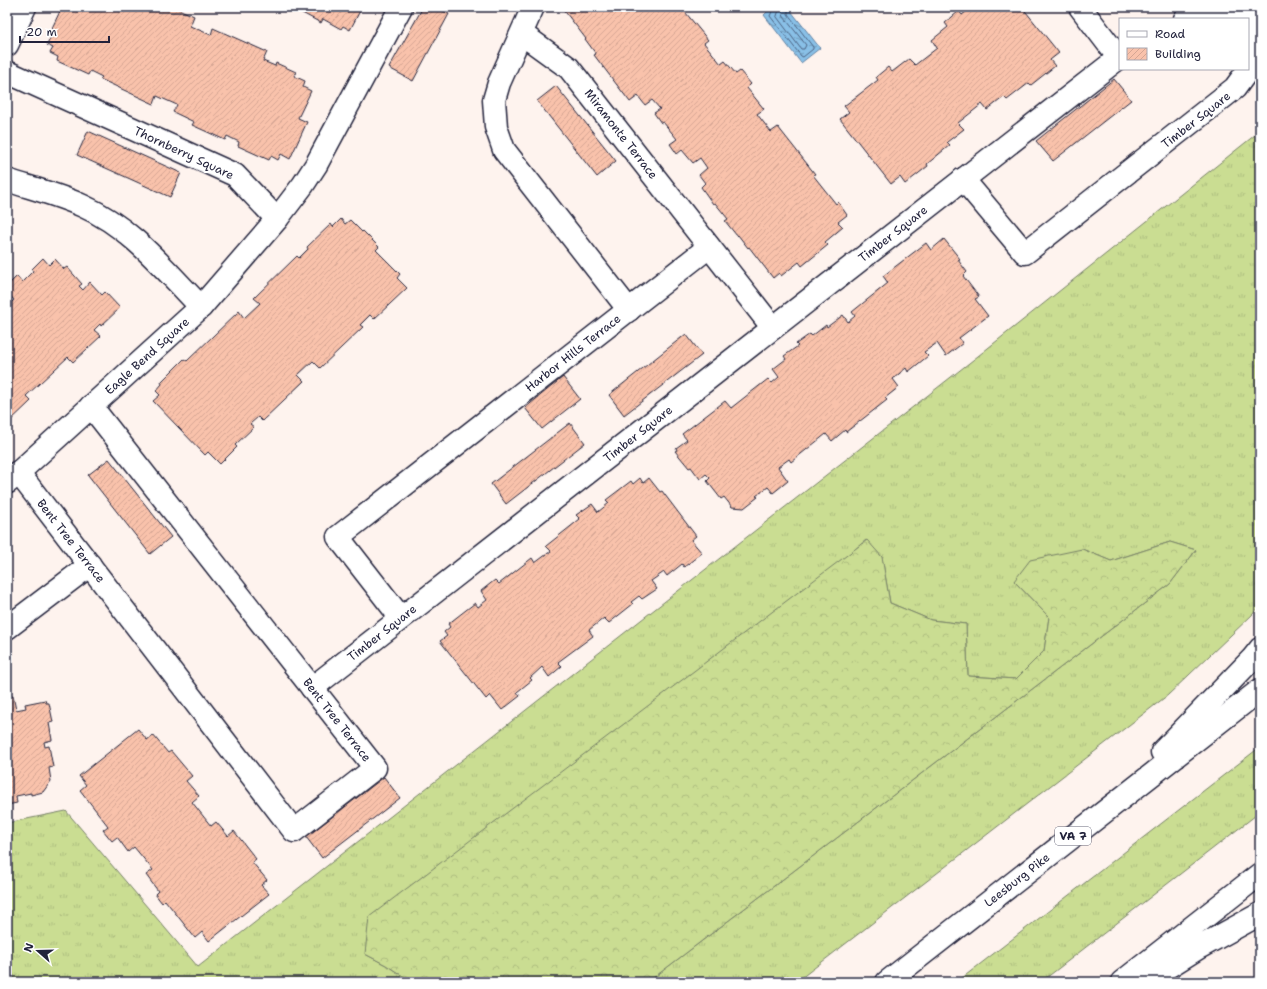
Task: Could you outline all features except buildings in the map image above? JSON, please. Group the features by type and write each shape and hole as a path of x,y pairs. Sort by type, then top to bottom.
{"main road":[{"path":"7,46 25,7"},
{"path":"277,219 304,185 316,165 401,7"},
{"name":"Harbor Hills Terrace","path":"401,618 338,537 629,310 504,150 496,126 494,100 499,83 533,7"},
{"path":"1080,7 1119,57"},
{"path":"1184,7 1186,18"},
{"path":"1193,18 1245,11 1246,18"},
{"name":"Miramonte Terrace","path":"522,34 569,68 773,328"},
{"path":"1249,40 1251,55 1249,62"},
{"name":"Timber Square","path":"312,688 1119,57"},
{"name":"Timber Square","path":"963,179 1025,253 1235,88 1247,70"},
{"name":"Thornberry Square","path":"7,72 236,175 277,219"},
{"path":"7,180 83,206 118,226 147,251 201,307"},
{"name":"Eagle Bend Square","path":"12,477 201,307 277,219"},
{"path":"629,310 709,246"},
{"name":"Bent Tree Terrace","path":"12,477 90,565 294,831 375,768 91,406"},
{"path":"7,628 90,565"},
{"path":"1105,810 1260,649"},
{"name":"Leesburg Pike","path":"887,982 1260,690"},
{"path":"1122,982 1260,874"},
{"path":"1144,982 1200,947 1260,914"}],"green space":[{"path":"1260,131 1260,606 1168,695 796,982 648,982 1170,584 1196,550 1170,542 1111,561 1082,549 1014,581 1049,617 1044,651 1016,679 968,676 966,624 931,620 890,603 882,557 866,540 365,954 386,965 412,982 7,982 7,823 66,811 198,967 978,356"},
{"path":"867,540 882,557 890,603 931,620 966,624 968,676 1016,679 1044,651 1049,617 1014,581 1030,560 1082,549 1111,561 1170,542 1196,550 1170,584 648,982 412,982 386,965 365,954 369,917"},
{"path":"1260,747 1260,812 1041,982 957,982"}],"water":[{"path":"772,7 796,7 791,11 820,48 801,63 764,15"}]}
